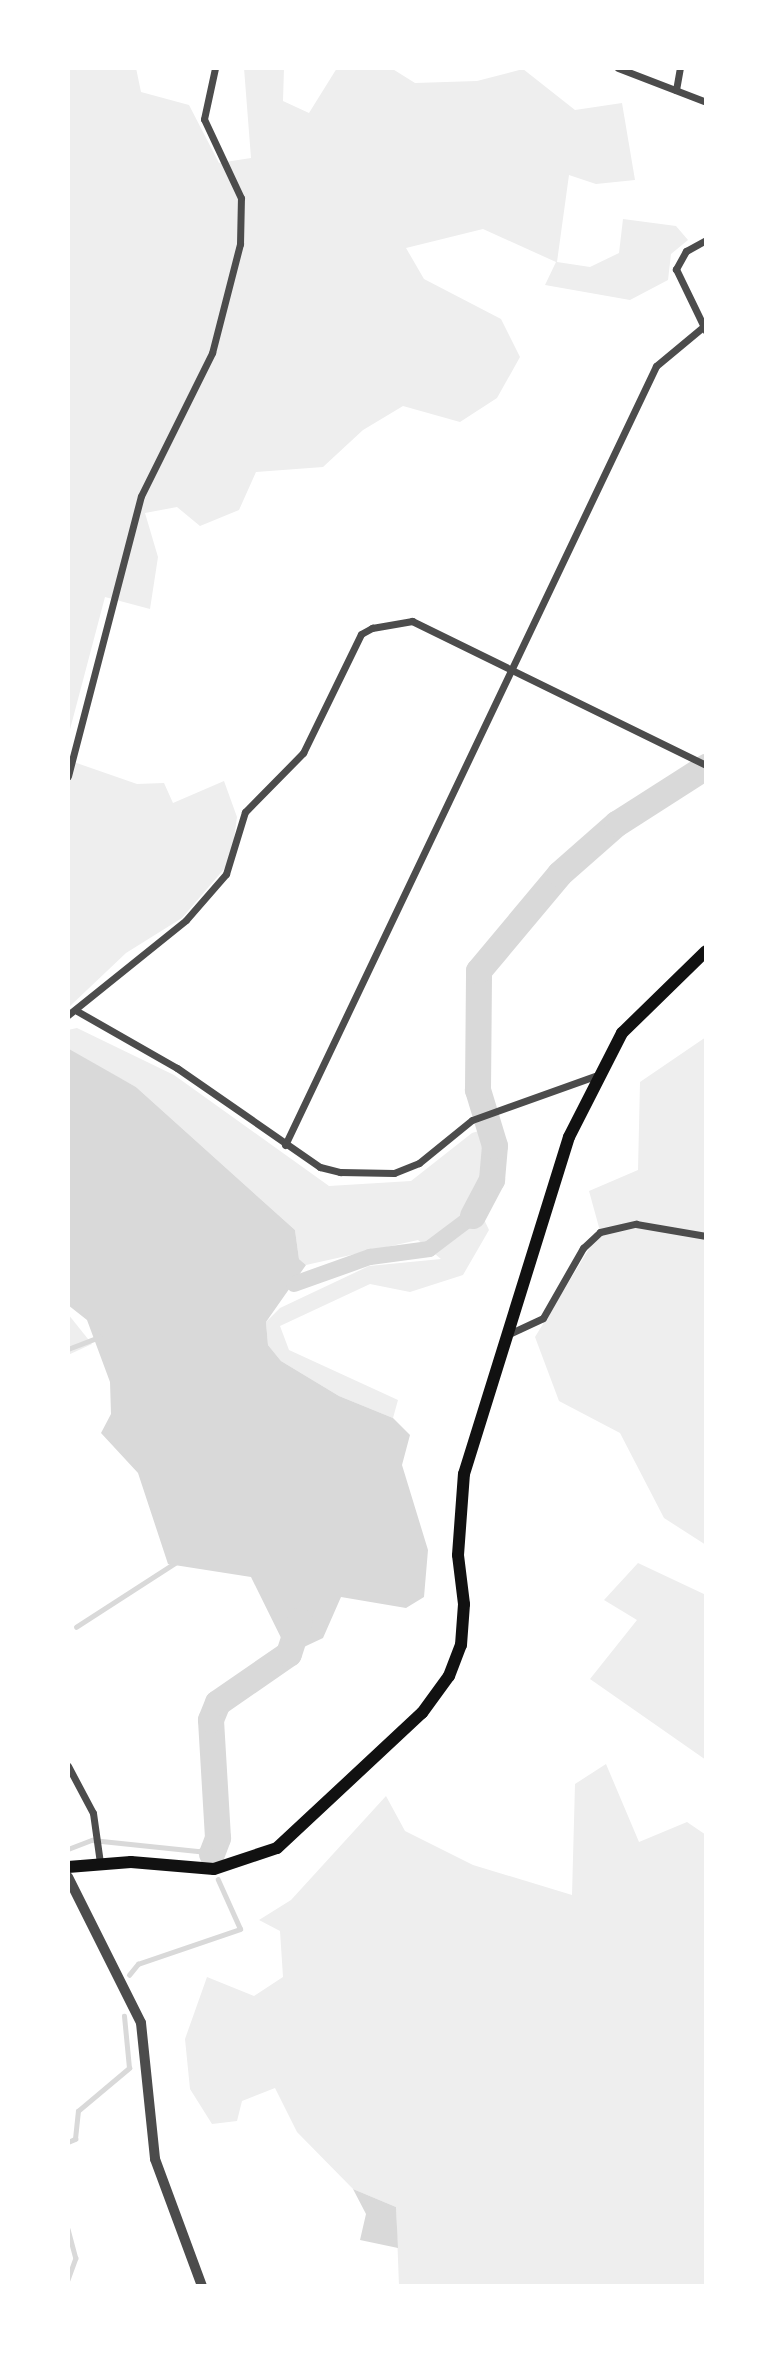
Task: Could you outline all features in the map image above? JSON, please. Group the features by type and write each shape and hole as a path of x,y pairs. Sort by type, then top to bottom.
{"main road":[{"path":"68,1867 100,1863 214,1869 277,1848 422,1713 449,1675 461,1645 464,1474 511,1333 569,1138 595,1076 622,1032 706,951"}],"street":[{"path":"68,776 141,496 212,353 240,244 241,198 204,119 215,68"},
{"path":"618,68 706,102"},
{"path":"676,90 680,68"},
{"path":"285,1145 508,670 656,366 704,329 676,269 686,251 706,240"},
{"path":"68,1015 78,1011 131,958 186,920 226,873 245,812 303,753 361,634 412,621 702,763"},
{"path":"78,1011 177,1068 285,1145 340,1172 394,1173 419,1163 472,1120 595,1076"},
{"path":"511,1333 543,1318 583,1248 600,1232 636,1224 706,1236"},
{"path":"68,1766 98,1835 100,1863"},
{"path":"68,1877 141,2023 155,2159 202,2286"}],"shaded area":[{"path":"68,68 136,68 141,92 189,105 219,163 251,158 244,68 284,68 283,101 309,113 337,68 391,68 415,83 477,81 523,69 575,110 622,103 635,180 596,184 569,175 557,262 590,267 619,253 623,219 676,226 688,240 671,254 668,280 630,300 545,285 556,262 483,229 406,248 424,279 501,319 520,357 497,398 460,422 403,406 363,430 323,467 256,472 239,510 200,526 177,507 145,513 158,557 150,609 105,597 68,737"},
{"path":"68,760 137,784 164,783 173,803 224,781 237,817 231,861 182,918 126,953 68,1008"},
{"path":"77,1028 174,1075 329,1186 411,1181 472,1133 499,1125 507,1145 482,1215 489,1230 463,1275 410,1292 370,1284 280,1326 289,1350 398,1400 393,1418 339,1396 281,1361 268,1345 266,1322 280,1308 369,1266 441,1259 418,1240 306,1265 299,1259 295,1230 136,1087 68,1050 68,1030"},
{"path":"706,1037 706,1545 664,1518 620,1433 559,1401 535,1337 600,1231 589,1191 638,1170 640,1082"},
{"path":"69,1049 136,1087 295,1230 299,1259 306,1265 266,1322 268,1345 281,1361 339,1396 393,1418 410,1435 402,1465 428,1550 424,1597 406,1608 341,1597 323,1638 289,1654 251,1577 168,1564 138,1473 101,1433 111,1414 110,1382 87,1320 68,1305"},
{"path":"68,1314 92,1344 68,1355"},
{"path":"638,1563 706,1595 706,1760 590,1679 637,1620 604,1600"},
{"path":"606,1764 639,1842 687,1822 706,1835 706,2286 399,2286 396,2207 353,2189 297,2132 275,2088 242,2101 237,2121 212,2124 190,2089 185,2039 207,1977 254,1996 283,1977 280,1931 259,1920 291,1900 386,1796 405,1831 473,1865 572,1895 575,1784"},
{"path":"353,2189 396,2207 398,2248 360,2240 366,2214"}],"waterway":[{"path":"473,1216 492,1180 495,1146 478,1090 479,971 560,874 617,824 706,767"},
{"path":"294,1284 370,1257 429,1249 473,1216"},
{"path":"68,1349 100,1337"},
{"path":"76,1627 175,1563"},
{"path":"212,1854 218,1838 211,1720 218,1703 289,1654 300,1621"},
{"path":"68,1849 92,1840 199,1851 213,1846"},
{"path":"129,1975 138,1964 240,1929 218,1880"},
{"path":"68,2142 75,2139 78,2111 129,2068 124,2016"},
{"path":"68,2229 76,2258 68,2280"}]}
